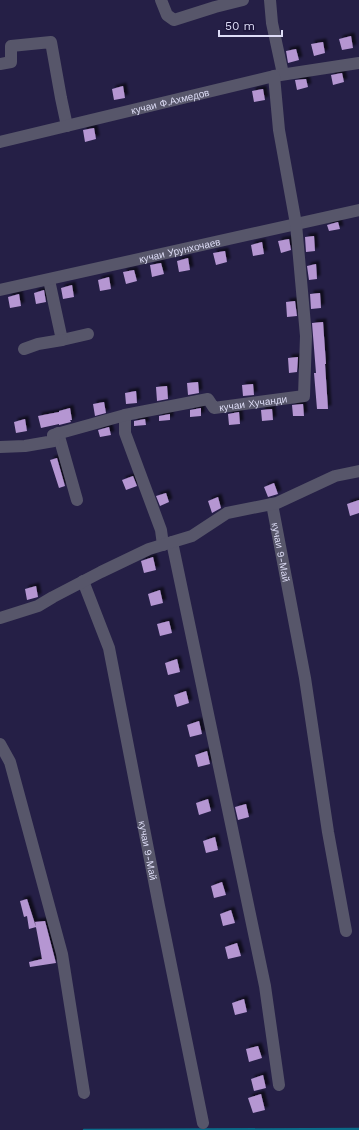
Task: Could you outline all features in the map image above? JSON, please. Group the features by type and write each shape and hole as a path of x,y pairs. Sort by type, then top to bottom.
{"street":[{"path":"161,0 167,16 174,20 243,0"},
{"path":"270,0 279,75 279,130 296,224"},
{"path":"0,64 11,62 10,46 51,42 67,126"},
{"name":"кучаи Ф.Ахмедов","path":"0,142 279,75 359,63"},
{"name":"кучаи Урунхочаев","path":"0,290 359,210"},
{"name":"кучаи Хучанди","path":"0,447 25,446 54,441 53,435 58,433 124,415 208,399 214,408 304,396 306,336 296,224"},
{"path":"49,280 62,340"},
{"path":"24,349 38,344 88,334"},
{"path":"124,415 125,434 167,544 265,986 279,1085"},
{"path":"58,433 78,500"},
{"path":"0,618 38,606 53,596 149,549 192,536 227,513 278,503 335,476 359,473"},
{"name":"кучаи 9-Май","path":"272,504 305,678 328,832 346,931"},
{"name":"кучаи 9-Май","path":"83,581 109,648 203,1123"},
{"path":"0,744 10,762 62,954 84,1094"}],"building":[{"path":"351,36 353,48 342,50 339,39"},
{"path":"323,42 325,53 314,56 311,44"},
{"path":"296,49 299,60 288,63 286,51"},
{"path":"342,73 344,82 333,85 331,75"},
{"path":"306,79 308,87 297,90 295,80"},
{"path":"123,86 125,98 114,100 112,89"},
{"path":"263,89 265,100 254,102 252,91"},
{"path":"94,128 96,139 85,142 83,130"},
{"path":"338,222 340,229 329,231 327,225"},
{"path":"314,236 315,251 306,252 305,237"},
{"path":"289,239 291,250 281,253 278,241"},
{"path":"262,242 264,254 253,256 251,245"},
{"path":"225,251 227,262 216,265 213,253"},
{"path":"188,258 190,270 179,272 177,261"},
{"path":"161,263 164,274 152,277 150,265"},
{"path":"316,264 317,279 309,280 307,266"},
{"path":"134,270 137,281 126,284 123,272"},
{"path":"109,277 111,289 100,291 98,280"},
{"path":"72,285 74,297 63,299 61,288"},
{"path":"44,290 46,302 36,304 34,293"},
{"path":"320,293 321,308 311,309 310,294"},
{"path":"19,294 21,306 10,308 8,297"},
{"path":"295,301 297,316 287,317 286,302"},
{"path":"323,322 328,409 317,409 312,323"},
{"path":"298,357 297,372 289,373 288,358"},
{"path":"198,382 199,393 188,395 187,383"},
{"path":"253,384 254,395 243,396 242,385"},
{"path":"167,386 168,399 157,401 156,387"},
{"path":"136,391 137,403 126,404 125,393"},
{"path":"104,402 106,413 95,416 93,404"},
{"path":"303,404 304,416 293,416 292,405"},
{"path":"70,408 71,422 41,428 38,416 59,412"},
{"path":"201,408 201,416 190,417 190,410"},
{"path":"272,409 273,420 262,421 261,410"},
{"path":"239,412 240,424 229,425 228,414"},
{"path":"170,414 170,420 159,421 159,416"},
{"path":"25,419 27,431 16,433 14,422"},
{"path":"145,419 146,425 134,426 134,421"},
{"path":"109,427 111,435 100,437 98,430"},
{"path":"57,458 65,486 59,488 50,460"},
{"path":"133,476 137,486 126,490 122,480"},
{"path":"274,483 278,494 268,497 264,487"},
{"path":"166,493 169,502 160,506 156,496"},
{"path":"218,497 221,508 212,513 208,501"},
{"path":"359,500 359,513 350,516 347,504"},
{"path":"153,557 156,570 144,573 141,561"},
{"path":"36,586 38,597 27,600 25,589"},
{"path":"160,590 163,603 151,606 148,594"},
{"path":"169,621 172,633 160,636 157,624"},
{"path":"177,659 180,672 168,675 165,663"},
{"path":"186,691 189,703 177,707 174,695"},
{"path":"199,721 202,734 190,737 187,725"},
{"path":"207,751 210,764 198,767 195,755"},
{"path":"208,799 211,811 199,815 196,803"},
{"path":"246,804 249,817 238,820 235,807"},
{"path":"215,837 218,850 206,853 203,841"},
{"path":"222,882 226,895 214,898 211,886"},
{"path":"27,899 36,927 29,929 27,916 24,917 20,901"},
{"path":"231,910 235,923 223,926 220,914"},
{"path":"45,921 56,963 30,967 29,962 42,959 35,922"},
{"path":"237,943 241,956 228,959 225,947"},
{"path":"244,999 247,1012 235,1015 232,1003"},
{"path":"258,1046 262,1058 249,1062 246,1049"},
{"path":"263,1075 266,1088 254,1091 251,1079"},
{"path":"261,1094 265,1110 253,1113 248,1098"}],"waterway":[{"path":"84,1130 359,1129"}]}
